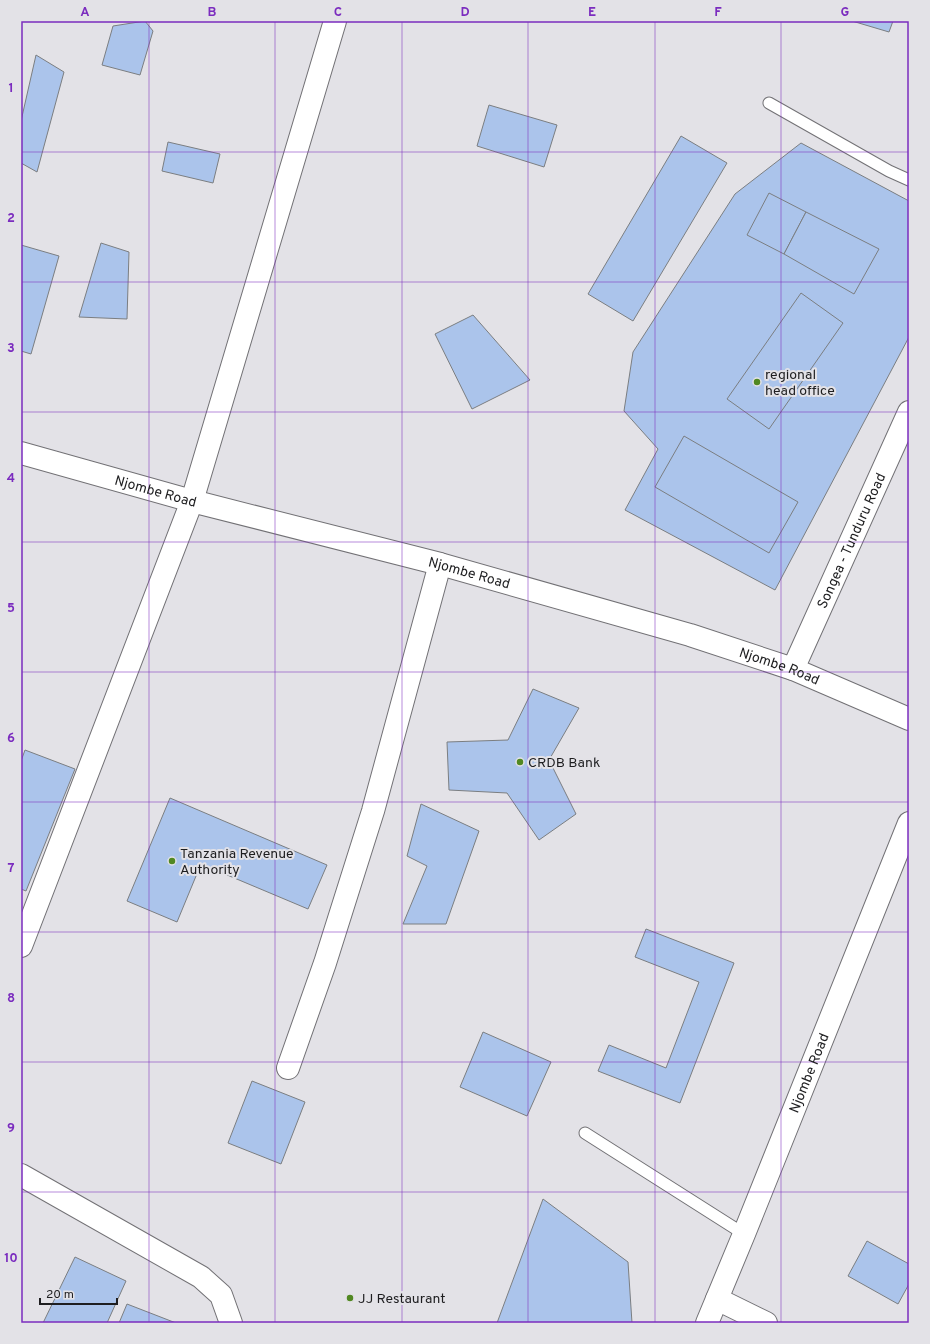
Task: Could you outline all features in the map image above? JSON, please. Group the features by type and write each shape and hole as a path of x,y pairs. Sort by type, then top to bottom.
{"main road":[{"path":"21,946 192,501 336,21"},
{"name":"Songea - Tunduru Road","path":"793,669 909,412"},
{"name":"Njombe Road","path":"21,452 192,501 440,564 690,635 793,669 909,719"},
{"path":"288,1068 325,963 373,811 440,564"},
{"name":"Njombe Road","path":"707,1323 909,823"},
{"path":"21,1175 201,1277 221,1295 231,1323"},
{"path":"717,1299 766,1323"}],"lane":[{"path":"769,103 889,171 909,180"},
{"path":"585,1133 744,1234"}],"building":[{"path":"145,21 153,31 140,75 102,65 113,26"},
{"path":"852,21 893,21 889,32"},
{"path":"36,55 64,72 37,172 21,163 21,121"},
{"path":"489,105 557,125 544,167 477,146"},
{"path":"681,136 727,163 633,321 588,294"},
{"path":"168,142 220,154 213,183 162,171"},
{"name":"regional head office","path":"801,143 909,201 909,337 775,590 625,510 658,449 624,411 633,352 735,194"},
{"path":"769,193 806,212 784,254 747,235"},
{"path":"806,212 879,249 854,294 784,254"},
{"path":"101,243 129,252 127,319 79,317"},
{"path":"21,245 59,256 31,354 21,351"},
{"path":"801,293 843,323 769,429 727,399"},
{"path":"473,315 530,380 472,409 435,334"},
{"path":"684,436 798,502 769,553 655,487"},
{"path":"533,689 579,708 549,760 576,814 539,840 507,793 449,790 447,742 508,740"},
{"path":"25,750 75,769 26,891 21,889 21,761"},
{"path":"170,798 327,865 308,909 201,864 177,922 127,901"},
{"path":"421,804 479,831 446,924 403,924 427,866 407,856"},
{"path":"646,929 734,963 680,1103 598,1071 609,1045 666,1068 699,982 635,957"},
{"path":"483,1032 551,1062 527,1116 460,1087"},
{"path":"252,1081 305,1102 281,1164 228,1143"},
{"path":"543,1199 628,1262 632,1323 497,1323"},
{"path":"867,1241 909,1264 909,1284 898,1304 848,1276"},
{"path":"75,1257 126,1281 107,1323 43,1323"},
{"path":"127,1304 176,1323 119,1323"}],"place":[{"name":"regional head office","path":"757,382"},
{"name":"CRDB Bank","path":"520,762"},
{"name":"Tanzania Revenue Authority","path":"172,861"},
{"name":"JJ Restaurant","path":"350,1298"}]}
